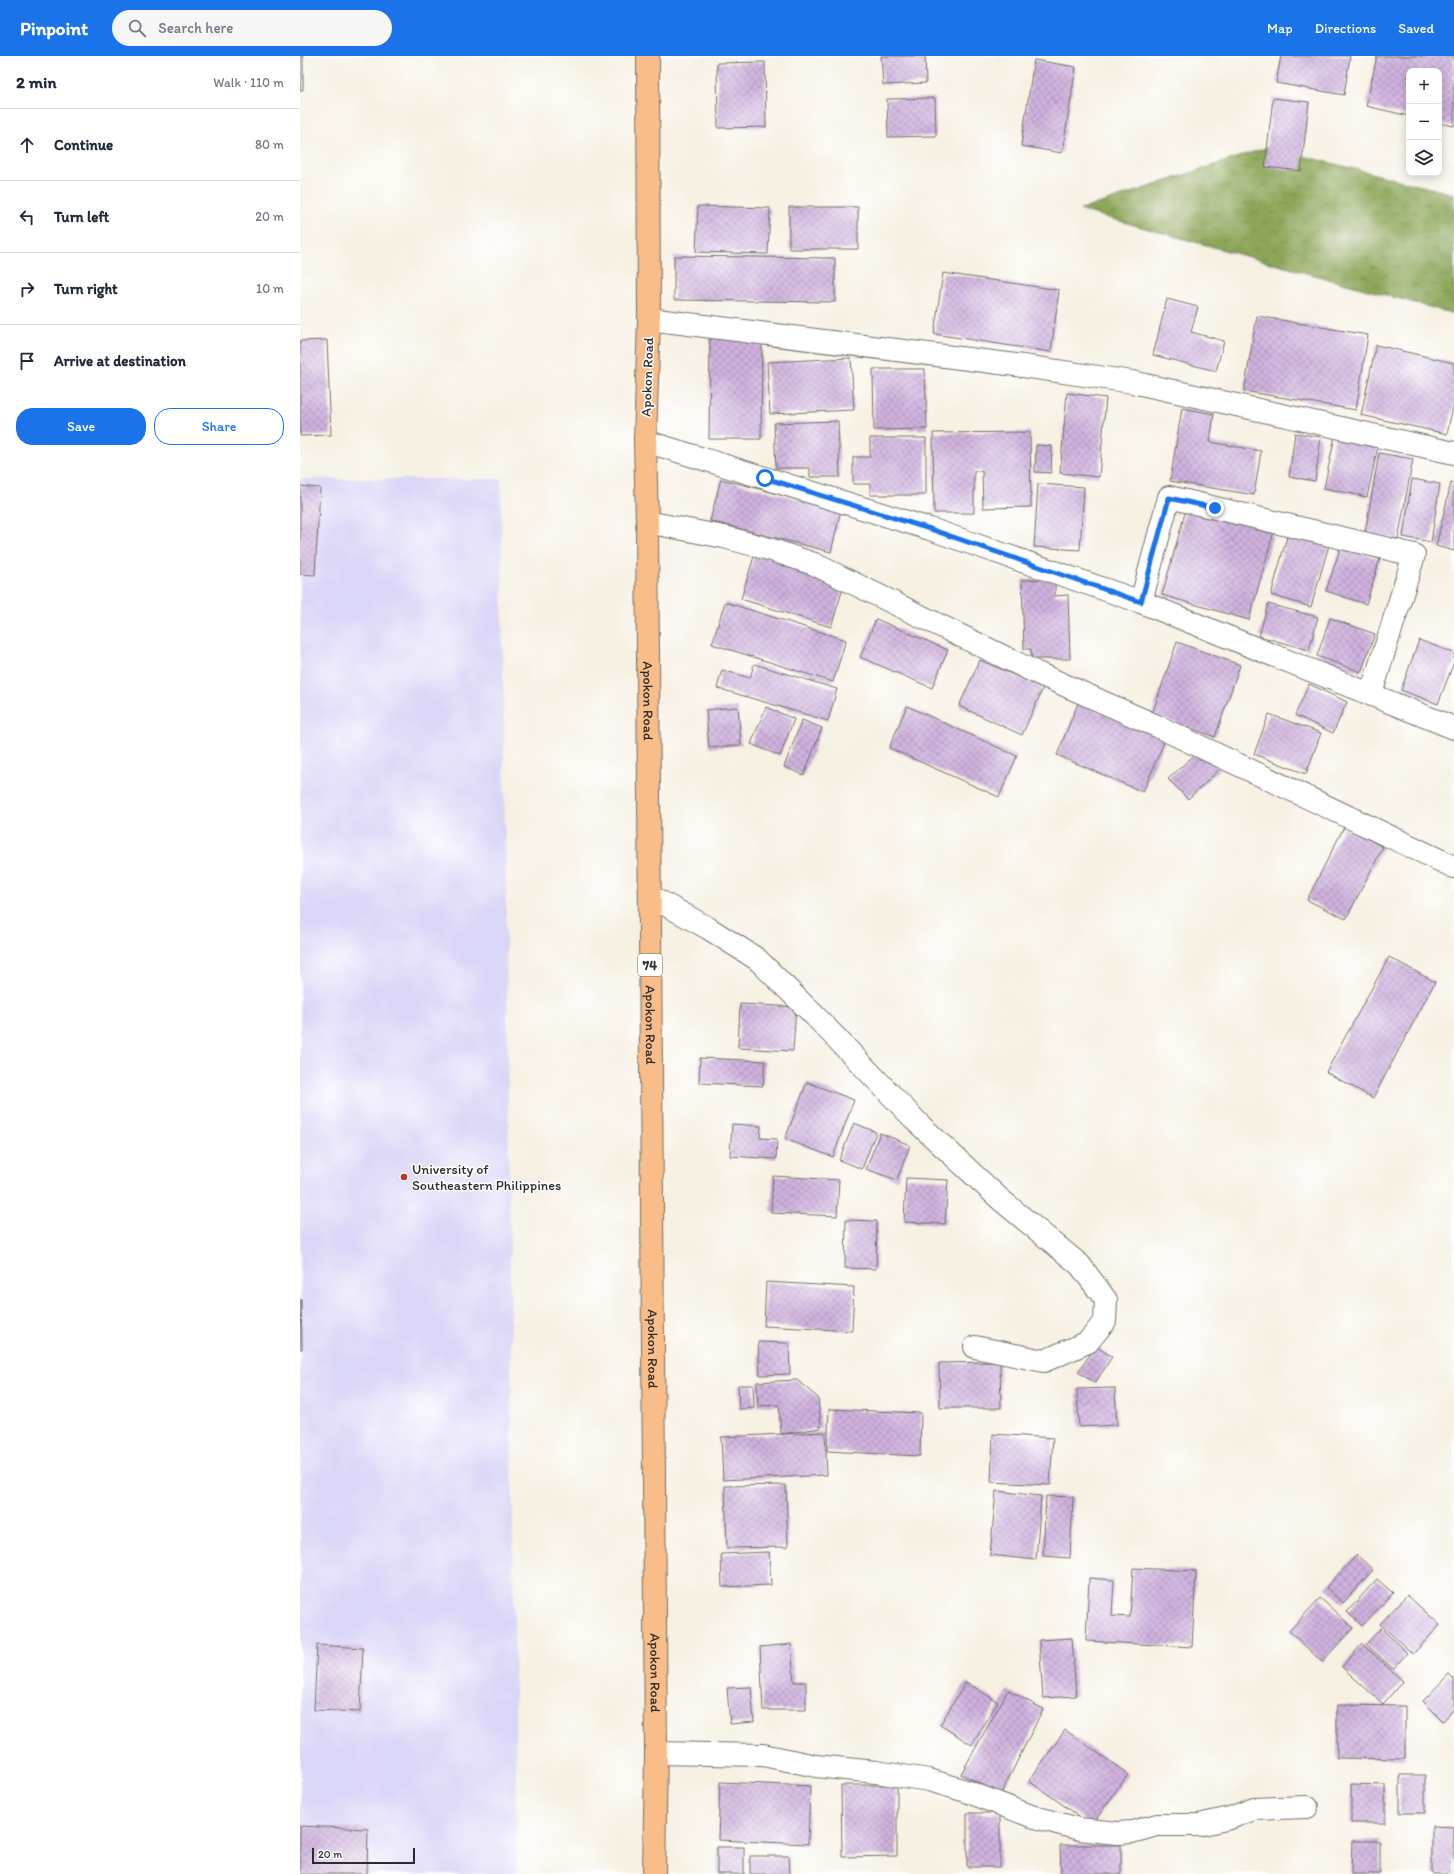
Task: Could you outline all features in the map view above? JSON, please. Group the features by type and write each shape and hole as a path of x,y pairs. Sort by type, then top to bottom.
{"highway":[{"name":"Apokon Road","path":"648,56 649,319 645,442 647,522 656,1753 654,1874"}],"street":[{"path":"649,319 1016,365 1132,382 1454,453"},
{"path":"645,442 930,529 1141,602 1454,728"},
{"path":"1141,602 1169,498 1414,555 1371,694"},
{"path":"647,522 724,537 769,549 814,564 1035,672 1159,727 1454,867"},
{"path":"650,896 708,928 757,959 926,1130 1001,1200 1080,1266 1106,1300 1104,1321 1088,1342 1044,1361 974,1347"},
{"path":"656,1753 763,1755 816,1766 876,1772 929,1780 966,1791 1031,1816 1079,1829 1117,1833 1132,1832 1157,1825 1200,1825 1230,1818 1254,1809 1307,1807"}],"shaded area":[{"name":"University of Southeastern Philippines","path":"300,479 501,479 517,1874 300,1874"}],"green space":[{"path":"1268,147 1454,194 1454,314 1080,210"}],"building":[{"path":"300,56 303,56 303,90 300,90"},
{"path":"881,56 925,56 926,83 883,85"},
{"path":"1281,56 1350,56 1344,95 1276,83"},
{"path":"1377,56 1454,56 1454,126 1442,124 1442,68 1406,68 1406,115 1366,106"},
{"path":"1034,60 1076,67 1062,153 1021,146"},
{"path":"765,62 766,127 718,128 717,63"},
{"path":"935,98 936,136 888,137 887,99"},
{"path":"1273,98 1309,102 1301,171 1265,167"},
{"path":"698,206 770,208 768,254 696,252"},
{"path":"789,207 858,207 858,249 789,249"},
{"path":"674,256 835,258 835,302 674,300"},
{"path":"943,273 1059,290 1051,352 934,334"},
{"path":"1167,299 1198,307 1191,332 1224,341 1216,371 1153,355"},
{"path":"1257,316 1368,335 1356,410 1244,391"},
{"path":"710,337 762,338 761,439 709,439"},
{"path":"327,340 331,435 300,436 300,341"},
{"path":"1376,345 1454,363 1454,402 1447,434 1361,415"},
{"path":"851,358 854,410 770,414 767,362"},
{"path":"873,369 925,369 927,429 874,430"},
{"path":"1067,393 1106,398 1099,477 1060,473"},
{"path":"1182,408 1214,414 1210,442 1261,451 1254,495 1170,481"},
{"path":"838,421 840,477 810,477 810,468 776,468 774,423"},
{"path":"1030,432 1031,507 983,508 982,471 974,471 974,513 934,513 933,433"},
{"path":"1295,433 1321,437 1315,481 1289,477"},
{"path":"1335,436 1378,446 1367,497 1324,488"},
{"path":"870,438 926,438 926,495 870,495 870,484 853,484 853,457 870,457"},
{"path":"1036,445 1052,446 1051,473 1035,472"},
{"path":"1379,453 1413,459 1398,539 1365,533"},
{"path":"721,479 841,510 831,552 710,521"},
{"path":"1412,479 1440,484 1431,542 1403,537"},
{"path":"1451,483 1454,484 1454,551 1436,546"},
{"path":"1038,484 1084,487 1080,550 1034,547"},
{"path":"300,486 320,488 315,575 300,574"},
{"path":"1187,506 1274,531 1249,620 1162,595"},
{"path":"1288,533 1329,545 1311,607 1271,595"},
{"path":"1341,546 1380,559 1366,604 1326,591"},
{"path":"755,553 845,582 831,627 741,599"},
{"path":"1055,579 1055,596 1068,595 1070,659 1032,659 1031,649 1024,649 1022,580"},
{"path":"725,602 846,640 833,682 712,644"},
{"path":"1268,604 1318,617 1309,650 1259,636"},
{"path":"1330,618 1375,634 1361,672 1317,656"},
{"path":"876,619 948,650 932,688 860,657"},
{"path":"1419,640 1454,653 1454,662 1438,704 1401,690"},
{"path":"1177,642 1240,665 1215,737 1152,714"},
{"path":"980,660 1043,688 1022,735 959,706"},
{"path":"754,664 837,689 828,721 717,688 722,670 750,678"},
{"path":"1309,684 1347,702 1333,733 1295,715"},
{"path":"1078,703 1165,740 1143,792 1057,755"},
{"path":"907,706 1017,756 999,797 889,748"},
{"path":"738,707 741,745 709,748 706,710"},
{"path":"766,707 794,719 780,756 751,744"},
{"path":"1269,714 1321,733 1306,774 1254,754"},
{"path":"802,720 822,728 804,775 784,767"},
{"path":"1201,749 1220,769 1188,799 1168,779"},
{"path":"1344,827 1383,847 1346,919 1307,900"},
{"path":"1389,957 1435,982 1373,1098 1326,1072"},
{"path":"740,1004 796,1007 793,1051 738,1048"},
{"path":"700,1058 765,1061 763,1086 699,1083"},
{"path":"807,1082 854,1100 833,1157 785,1139"},
{"path":"854,1123 876,1132 862,1169 839,1160"},
{"path":"732,1124 761,1126 760,1138 777,1139 776,1159 730,1156"},
{"path":"880,1133 910,1145 897,1180 866,1169"},
{"path":"773,1176 839,1180 837,1216 771,1213"},
{"path":"906,1178 948,1180 945,1224 904,1222"},
{"path":"846,1220 877,1221 876,1269 845,1268"},
{"path":"766,1282 854,1287 852,1331 764,1326"},
{"path":"301,1300 302,1349 300,1349"},
{"path":"758,1342 789,1343 790,1374 760,1375"},
{"path":"1096,1346 1112,1357 1095,1383 1078,1372"},
{"path":"1000,1362 1001,1408 940,1408 939,1363"},
{"path":"797,1380 818,1398 821,1428 781,1434 779,1405 758,1406 757,1382"},
{"path":"738,1385 753,1385 754,1408 739,1409"},
{"path":"1115,1388 1117,1425 1079,1427 1077,1389"},
{"path":"829,1409 921,1413 920,1456 827,1451"},
{"path":"825,1432 827,1475 723,1480 721,1437"},
{"path":"993,1434 1053,1438 1050,1485 991,1482"},
{"path":"786,1485 788,1547 727,1548 725,1486"},
{"path":"996,1491 1041,1496 1036,1560 990,1555"},
{"path":"1046,1496 1073,1497 1070,1558 1043,1556"},
{"path":"769,1552 771,1585 722,1587 721,1554"},
{"path":"1357,1555 1373,1570 1343,1603 1326,1587"},
{"path":"1133,1568 1196,1571 1192,1647 1086,1641 1089,1578 1114,1580 1112,1616 1130,1617"},
{"path":"1377,1579 1393,1593 1362,1626 1347,1612"},
{"path":"1407,1595 1440,1625 1413,1654 1380,1624"},
{"path":"1320,1598 1353,1628 1322,1662 1289,1631"},
{"path":"1381,1628 1407,1653 1393,1669 1366,1644"},
{"path":"1072,1638 1076,1696 1043,1698 1039,1640"},
{"path":"791,1644 794,1682 806,1682 806,1710 763,1710 760,1647"},
{"path":"1362,1644 1403,1681 1383,1704 1342,1667"},
{"path":"317,1645 363,1648 360,1712 314,1710"},
{"path":"1449,1674 1454,1679 1454,1709 1443,1721 1423,1701"},
{"path":"966,1682 998,1702 972,1745 940,1725"},
{"path":"751,1687 754,1722 730,1724 727,1688"},
{"path":"1008,1690 1043,1709 1001,1794 961,1774"},
{"path":"1337,1705 1405,1706 1405,1759 1337,1758"},
{"path":"1065,1730 1128,1774 1092,1825 1029,1781"},
{"path":"1400,1775 1425,1775 1425,1813 1400,1813"},
{"path":"720,1782 810,1786 808,1844 718,1840"},
{"path":"1351,1784 1385,1785 1385,1823 1351,1823"},
{"path":"841,1785 897,1785 897,1856 842,1857"},
{"path":"967,1813 1000,1813 1000,1867 967,1867"},
{"path":"300,1826 368,1829 367,1874 300,1874"},
{"path":"1432,1826 1454,1827 1454,1874 1432,1874"},
{"path":"1352,1841 1380,1841 1380,1874 1351,1874"},
{"path":"1060,1845 1121,1845 1121,1874 1061,1874"},
{"path":"717,1847 744,1847 744,1874 717,1874"},
{"path":"750,1856 789,1856 790,1874 750,1874"}],"place":[{"name":"University of Southeastern Philippines","path":"404,1177"}],"route":[{"path":"765,478 930,529 1141,602 1169,498 1215,508"}]}
